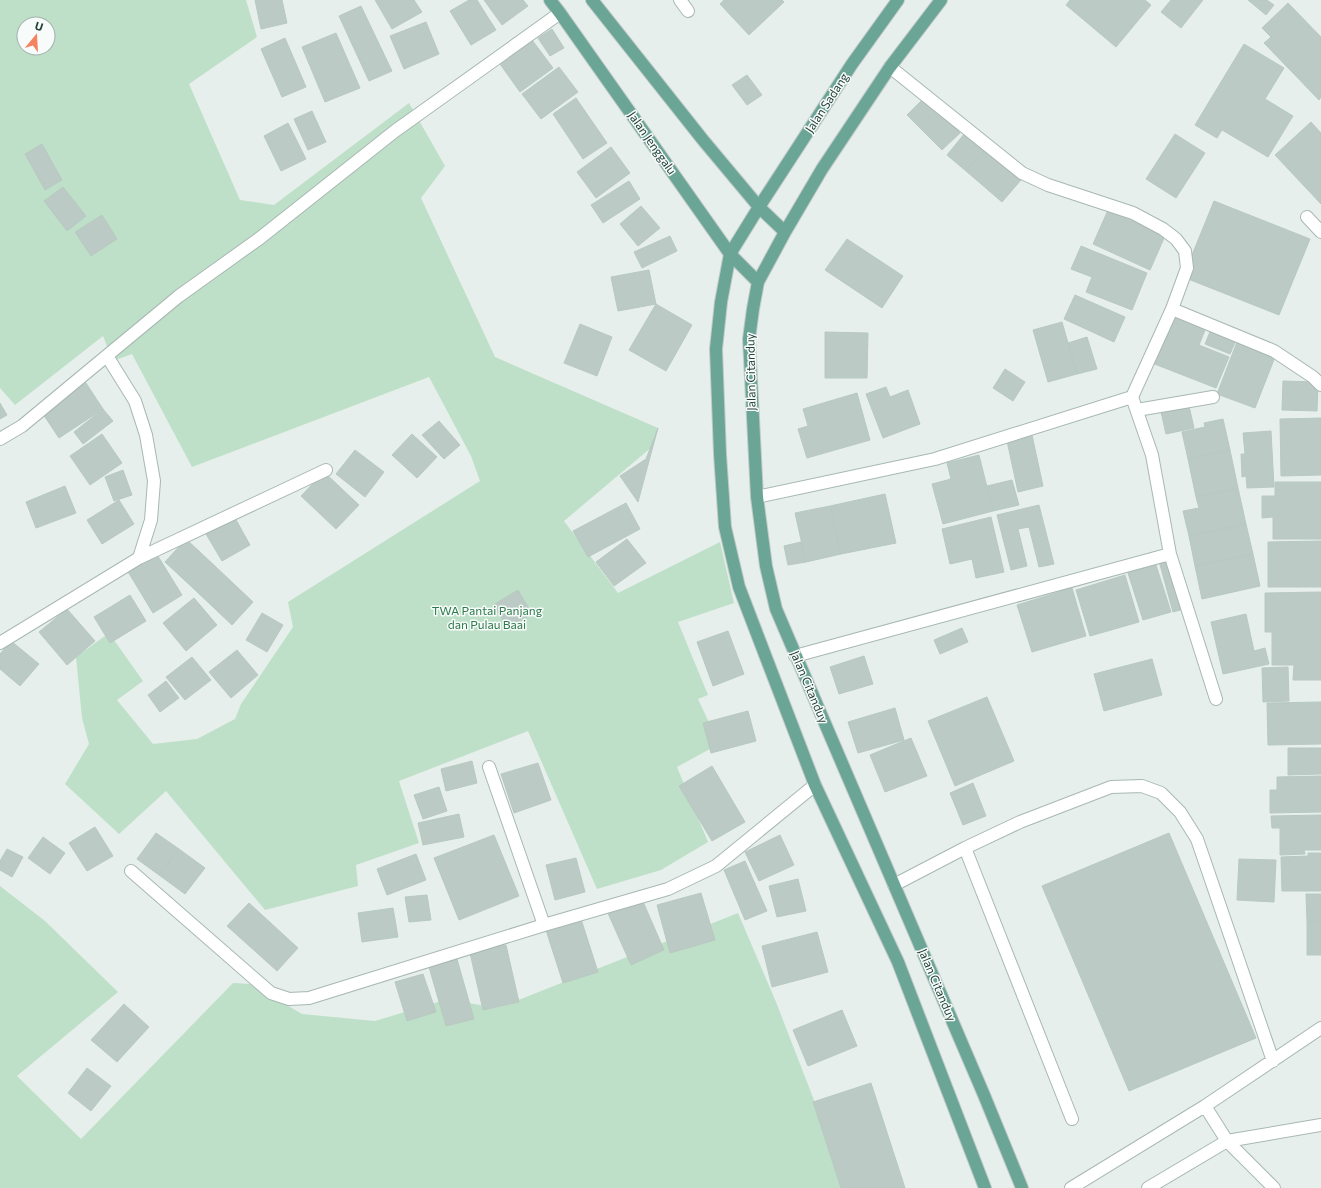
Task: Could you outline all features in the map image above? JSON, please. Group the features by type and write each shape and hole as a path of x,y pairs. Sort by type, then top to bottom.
{"main road":[{"name":"Jalan Jenggalu","path":"550,0 730,254 758,282"},
{"path":"592,0 679,111 759,207 785,232"},
{"name":"Jalan Sadang","path":"759,207 852,64 898,0"},
{"name":"Jalan Citanduy","path":"941,0 890,67 822,169 758,282 749,339 757,497 766,566 776,609 984,1095 1022,1188"},
{"path":"759,207 730,254 721,302 716,348 720,454 726,527 739,587 816,785 898,962 986,1188"}],"street":[{"path":"680,0 688,11"},
{"path":"0,439 22,426 179,296 260,238 395,131 560,13"},
{"path":"890,67 1022,173 1048,185 1133,213 1163,229 1176,239 1185,251 1187,268 1172,309 1132,397 1152,455 1170,554 1216,699"},
{"path":"1307,217 1321,232"},
{"path":"1172,309 1274,351 1313,377 1321,385"},
{"path":"107,356 135,402 146,435 154,481 150,520 139,558"},
{"path":"757,497 935,459 1132,397"},
{"path":"1137,410 1213,397"},
{"path":"0,643 139,558 326,470"},
{"path":"795,656 1170,554"},
{"path":"489,767 544,925"},
{"path":"131,872 271,993 289,999 309,998 544,925 668,889 716,866 816,785"},
{"path":"894,886 965,848 1020,822 1111,787 1142,786 1161,794 1180,812 1197,839 1273,1061"},
{"path":"965,848 1072,1119"},
{"path":"1071,1188 1205,1106 1321,1028"},
{"path":"1205,1106 1227,1141 1274,1188"},
{"path":"1148,1188 1227,1141 1321,1125"}],"green space":[{"name":"TWA Pantai Panjang dan Pulau Baai","path":"0,0 246,0 257,37 189,84 240,200 274,205 409,103 445,166 421,198 495,357 658,428 653,446 564,521 618,593 720,542 734,603 678,622 708,695 698,699 719,744 677,767 708,842 661,870 597,889 528,731 399,781 419,843 356,865 358,886 265,910 166,791 119,834 65,784 89,744 82,718 76,657 109,633 143,681 117,700 153,744 197,739 235,719 241,704 293,627 288,602 480,481 471,456 429,377 192,467 132,354 113,361 103,336 15,405 0,388"},
{"path":"0,886 45,921 118,992 17,1076 81,1139 233,983 251,984 302,1014 375,1021 448,999 490,1007 521,999 738,913 776,1002 848,1188 0,1188"}],"building":[{"path":"255,0 282,0 287,23 261,29"},
{"path":"375,0 414,0 422,12 392,29"},
{"path":"469,0 477,0 496,30 471,45 450,11"},
{"path":"484,0 523,0 528,6 502,25"},
{"path":"724,0 782,0 784,2 749,35 720,4"},
{"path":"1070,0 1145,0 1151,5 1116,47 1066,5"},
{"path":"1171,0 1203,0 1181,28 1161,12"},
{"path":"1248,0 1267,0 1274,5 1266,15"},
{"path":"1288,3 1321,37 1321,97 1319,100 1264,43 1271,37 1262,28"},
{"path":"361,6 392,71 369,81 339,16"},
{"path":"426,22 439,54 404,69 390,36"},
{"path":"552,29 564,48 550,56 538,38"},
{"path":"336,33 360,88 325,102 302,47"},
{"path":"285,38 306,87 282,97 261,49"},
{"path":"532,40 553,68 520,92 500,64"},
{"path":"1244,44 1284,68 1265,99 1293,116 1268,157 1222,130 1217,138 1195,125"},
{"path":"559,67 578,92 541,119 522,94"},
{"path":"747,75 762,95 747,105 732,85"},
{"path":"576,98 607,143 583,159 553,114"},
{"path":"924,98 960,133 942,150 907,115"},
{"path":"312,111 326,142 308,150 294,119"},
{"path":"1311,122 1321,133 1321,204 1275,155"},
{"path":"288,123 306,159 281,171 264,136"},
{"path":"965,133 985,149 966,171 947,155"},
{"path":"1175,134 1205,153 1176,198 1146,179"},
{"path":"42,144 62,180 45,190 25,154"},
{"path":"611,147 630,173 596,198 577,172"},
{"path":"985,149 1021,180 1002,202 966,171"},
{"path":"629,181 640,199 603,223 591,205"},
{"path":"63,187 86,216 67,231 44,201"},
{"path":"1214,201 1310,239 1279,315 1183,277"},
{"path":"641,206 660,228 638,246 620,224"},
{"path":"1108,210 1165,236 1150,270 1093,244"},
{"path":"102,215 117,239 91,256 75,232"},
{"path":"670,236 677,251 642,268 634,252"},
{"path":"847,239 903,276 882,308 825,270"},
{"path":"1081,246 1147,273 1132,310 1086,292 1092,277 1071,269"},
{"path":"649,270 656,304 618,311 611,277"},
{"path":"1075,295 1125,317 1114,342 1064,319"},
{"path":"656,304 692,325 666,371 629,350"},
{"path":"1173,311 1207,325 1199,345 1229,357 1216,388 1152,363"},
{"path":"1062,322 1077,374 1048,382 1033,330"},
{"path":"580,324 612,337 597,376 564,363"},
{"path":"1212,327 1237,338 1230,354 1205,344"},
{"path":"825,332 868,333 867,378 825,378"},
{"path":"1087,337 1097,369 1077,374 1068,343"},
{"path":"1237,342 1275,357 1255,408 1217,394"},
{"path":"1005,369 1025,382 1013,401 993,388"},
{"path":"1283,381 1318,382 1317,411 1282,410"},
{"path":"86,383 103,409 59,438 41,411"},
{"path":"886,387 890,397 908,390 920,424 883,438 866,394"},
{"path":"857,393 870,440 807,458 798,429 808,426 803,409"},
{"path":"0,403 7,415 0,419"},
{"path":"1189,406 1194,428 1166,434 1161,412"},
{"path":"103,409 113,421 83,444 74,432"},
{"path":"1321,418 1321,475 1281,476 1280,419"},
{"path":"1223,419 1230,450 1188,459 1182,432 1205,427 1204,423"},
{"path":"439,421 460,445 444,459 422,435"},
{"path":"658,428 638,502 620,476 646,459"},
{"path":"1271,431 1274,487 1247,488 1246,476 1242,477 1241,454 1245,454 1243,433"},
{"path":"102,434 122,463 90,485 70,456"},
{"path":"412,434 437,457 417,478 392,455"},
{"path":"1032,435 1043,486 1018,492 1007,441"},
{"path":"355,450 384,472 365,497 336,474"},
{"path":"1230,450 1238,488 1196,497 1188,459"},
{"path":"979,455 993,511 943,524 932,484 951,479 947,463"},
{"path":"123,470 132,495 114,501 105,477"},
{"path":"324,472 359,505 336,529 301,496"},
{"path":"1012,480 1019,505 993,511 987,486"},
{"path":"1275,482 1321,482 1321,539 1273,539 1273,517 1262,518 1262,496 1275,496"},
{"path":"65,486 76,513 36,528 26,502"},
{"path":"1238,488 1246,524 1189,536 1183,511 1199,508 1196,497"},
{"path":"885,494 896,543 841,554 830,506"},
{"path":"119,500 134,524 102,544 87,520"},
{"path":"626,503 640,529 588,557 573,531"},
{"path":"1039,505 1054,564 1039,567 1029,527 1018,529 1027,566 1011,570 997,515"},
{"path":"830,506 841,554 806,562 795,513"},
{"path":"991,517 1004,572 976,578 972,559 950,564 942,529"},
{"path":"235,518 250,545 222,561 206,534"},
{"path":"1246,524 1253,554 1195,566 1189,536"},
{"path":"186,539 216,567 194,589 165,562"},
{"path":"627,539 646,563 614,586 596,562"},
{"path":"1321,541 1321,587 1268,587 1268,542"},
{"path":"801,542 806,562 788,565 784,546"},
{"path":"156,553 182,595 153,613 127,570"},
{"path":"1253,554 1260,586 1202,599 1195,566"},
{"path":"1170,558 1184,609 1173,612 1159,561"},
{"path":"1156,565 1171,612 1143,620 1128,573"},
{"path":"216,567 253,602 232,625 194,589"},
{"path":"1125,575 1139,622 1090,636 1076,590"},
{"path":"1072,588 1086,636 1032,652 1017,605"},
{"path":"518,590 532,614 508,628 493,605"},
{"path":"1321,592 1321,680 1293,680 1294,665 1272,665 1272,632 1265,632 1265,593"},
{"path":"130,595 146,621 110,643 94,617"},
{"path":"194,598 217,625 186,651 163,623"},
{"path":"67,609 95,641 67,665 39,632"},
{"path":"262,613 283,625 267,652 246,640"},
{"path":"1246,614 1254,651 1265,648 1269,664 1223,674 1211,622"},
{"path":"962,628 968,642 940,654 934,640"},
{"path":"728,631 744,674 713,686 697,642"},
{"path":"11,641 39,664 20,686 0,669 0,654"},
{"path":"237,650 258,675 231,698 209,672"},
{"path":"864,656 873,684 839,694 830,667"},
{"path":"192,657 211,680 185,700 166,677"},
{"path":"1152,659 1162,695 1104,711 1094,674"},
{"path":"1288,667 1289,701 1263,702 1262,668"},
{"path":"166,681 179,698 160,712 148,695"},
{"path":"987,697 1014,761 955,786 928,721"},
{"path":"1321,702 1321,744 1268,745 1267,703"},
{"path":"895,708 904,740 858,753 848,722"},
{"path":"748,711 756,741 711,753 703,723"},
{"path":"911,738 927,776 885,792 870,755"},
{"path":"1288,748 1321,748 1321,774 1288,775"},
{"path":"472,761 477,783 446,791 441,769"},
{"path":"538,763 551,800 514,813 501,774"},
{"path":"712,766 745,822 712,841 679,786"},
{"path":"1321,776 1321,812 1270,813 1270,790 1277,790 1277,777"},
{"path":"973,783 986,816 963,825 950,793"},
{"path":"439,787 447,811 423,819 414,795"},
{"path":"459,814 464,837 423,845 418,823"},
{"path":"1321,815 1321,850 1304,850 1305,854 1280,855 1280,828 1272,828 1271,816"},
{"path":"95,827 113,856 87,871 69,843"},
{"path":"156,833 179,849 159,875 137,859"},
{"path":"1169,833 1256,1038 1129,1091 1042,886"},
{"path":"494,835 519,896 459,920 434,858"},
{"path":"780,835 794,865 759,881 745,852"},
{"path":"43,837 65,853 50,874 28,858"},
{"path":"7,849 23,857 12,877 0,870 0,861"},
{"path":"179,849 205,868 185,894 159,875"},
{"path":"1308,853 1321,853 1321,891 1282,891 1281,857 1308,856"},
{"path":"416,854 426,880 387,895 377,869"},
{"path":"576,858 585,892 555,900 546,865"},
{"path":"1239,859 1276,860 1274,902 1237,900"},
{"path":"745,861 767,911 745,920 724,870"},
{"path":"798,879 806,911 777,917 769,886"},
{"path":"701,893 715,940 670,953 657,905"},
{"path":"1306,894 1321,894 1321,922 1307,922"},
{"path":"427,895 431,920 409,922 405,897"},
{"path":"641,897 664,950 631,965 607,911"},
{"path":"249,903 298,948 277,971 227,926"},
{"path":"393,908 398,937 362,942 358,913"},
{"path":"580,916 598,972 563,983 545,927"},
{"path":"1307,922 1321,922 1321,955 1307,955"},
{"path":"817,932 828,972 772,987 762,946"},
{"path":"506,945 519,1002 483,1010 470,953"},
{"path":"457,959 474,1019 446,1026 429,967"},
{"path":"423,974 436,1012 407,1021 395,982"},
{"path":"124,1004 149,1027 117,1062 91,1040"},
{"path":"842,1010 857,1046 808,1066 793,1030"},
{"path":"87,1068 111,1086 91,1111 68,1093"},
{"path":"871,1083 905,1188 841,1188 813,1102"}]}
